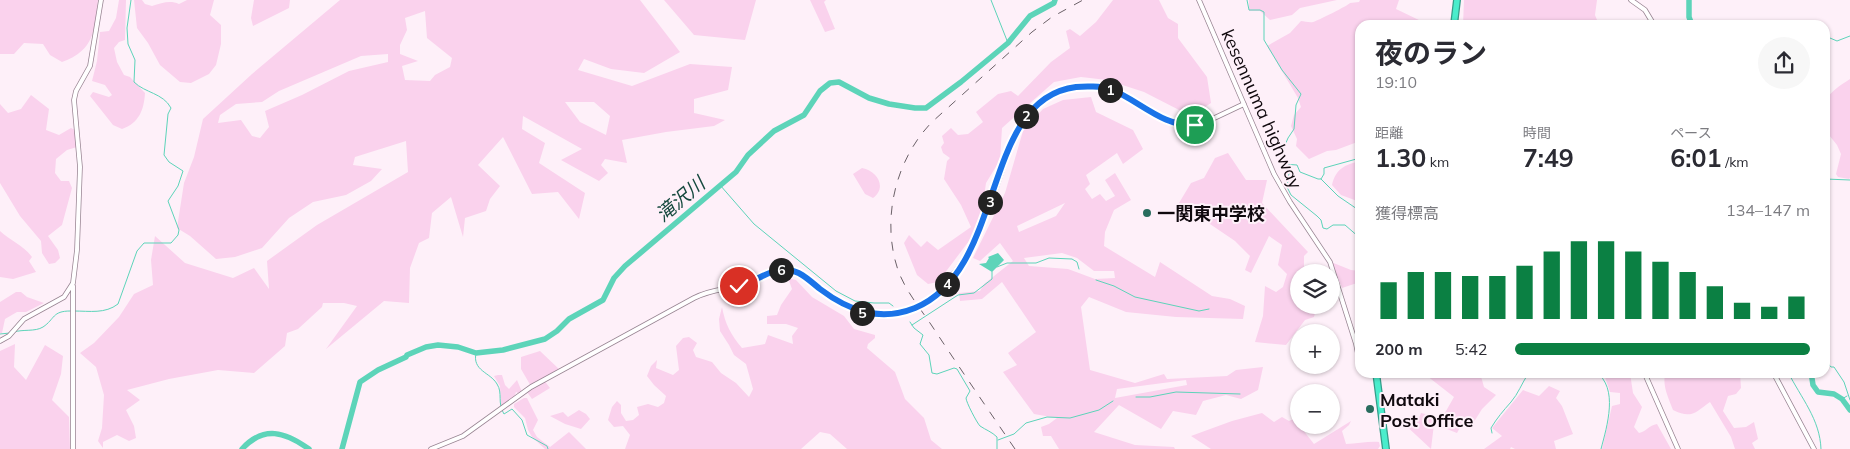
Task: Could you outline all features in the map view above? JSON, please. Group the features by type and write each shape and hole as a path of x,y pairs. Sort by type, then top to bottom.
{"highway":[{"path":"1455,20 1457,0"},
{"path":"1377,378 1386,449"}],"street":[{"path":"73,449 73,284 77,250 80,167 74,100 76,91 90,66 101,0"},
{"name":"kesennuma highway","path":"1199,0 1283,191 1330,262 1355,341"},
{"path":"1631,0 1645,10 1651,20"},
{"path":"431,449 463,436 531,387 694,298 714,290 749,283 776,271 788,270 800,274 836,301 862,312 887,314 916,307 924,303 942,289 967,255 981,227 1014,135 1022,122 1040,102 1053,94 1078,87 1109,89 1156,115 1183,126 1206,122 1244,104"},
{"path":"0,341 9,336 24,319 64,297 73,284"},
{"path":"1647,378 1678,449"},
{"path":"1776,378 1814,449"}],"shaded area":[{"path":"0,0 98,0 94,30 87,45 81,52 62,62 50,55 43,44 24,43 14,54 0,54"},
{"path":"119,0 126,0 125,40 119,42 114,48 117,62 124,75 130,77 145,93 140,115 133,123 122,129 113,125 90,96 93,92 109,97 112,95 105,85 92,81 97,61 100,32 109,31 116,18"},
{"path":"134,0 142,0 145,4 152,6 169,2 179,4 187,0 214,0 210,15 221,25 221,44 216,65 209,74 191,83 180,82 160,65 137,28"},
{"path":"254,0 290,0 289,8 253,26 251,18"},
{"path":"340,0 640,0 680,52 644,73 611,69 584,59 578,70 632,86 690,64 732,67 728,90 694,99 694,113 725,120 714,126 622,140 627,163 605,159 601,165 608,173 599,181 561,160 582,149 523,116 522,129 545,143 539,163 585,193 579,219 558,192 532,194 503,137 478,165 500,186 490,199 486,211 465,218 463,237 451,197 432,213 429,238 419,243 410,268 409,303 384,301 326,349 357,306 344,303 323,303 322,307 298,329 287,333 285,346 254,373 218,370 169,379 127,390 140,400 126,410 134,426 136,438 129,441 117,435 103,442 103,448 98,441 102,428 104,395 96,367 80,353 94,343 119,317 134,294 153,285 151,260 155,236 185,263 233,278 254,268 269,289 267,261 317,225 408,172 406,141 355,157 353,165 382,169 371,181 346,195 313,202 289,218 262,248 235,257 216,259 190,236 177,228 184,183 194,157 203,119 252,74","holes":["425,11 427,38 452,58 450,67 435,75 430,81 405,80 402,66 418,61 400,54 400,45 407,30 405,18","388,54 388,62 349,71 265,111 269,127 260,138 252,136 241,120 218,123 220,115 236,104 262,102 279,91 361,56","565,102 594,102 610,116 606,135 580,122"]},
{"path":"664,0 756,0 745,40 694,35"},
{"path":"810,0 826,0 824,2 835,29 825,32"},
{"path":"1113,0 1159,0 1168,18 1178,24 1178,38 1207,77 1211,103 1199,111 1183,112 1144,92 1107,80 1081,77 1054,82 1002,128 1000,160 986,183 981,218 972,237 938,282 928,284 917,275 904,243 909,235 921,247 927,241 938,250 971,227 961,205 944,179 947,161 950,158 943,153 941,147 944,143 942,136 951,128 958,135 968,134 983,122 976,112 998,94 1011,91 1018,96 1051,62 1070,48 1066,31 1070,29 1080,36 1096,22"},
{"path":"1249,0 1337,0 1300,8 1292,15 1270,20 1260,11 1249,11"},
{"path":"1360,0 1399,0 1396,9 1419,20 1355,20 1355,143 1336,150 1327,151 1309,159 1296,146 1297,139 1291,126 1294,115 1301,107 1298,98 1267,46 1290,33 1301,21 1313,22 1350,3 1359,2"},
{"path":"1464,0 1597,0 1595,15 1597,20 1463,20"},
{"path":"1850,79 1849,179 1838,177 1836,174 1841,154 1830,136 1830,95"},
{"path":"31,95 49,109 46,130 59,135 71,128 77,131 77,147 67,150 56,159 55,173 61,181 69,181 72,188 62,225 48,236 58,250 60,258 55,263 49,264 42,253 41,241 20,216 0,183 0,104 8,113 21,109"},
{"path":"1091,97 1096,112 1133,130 1143,149 1123,164 1117,153 1086,175 1090,184 1085,189 1092,199 1100,194 1106,201 1115,196 1105,180 1115,173 1131,200 1114,210 1105,232 1104,246 1155,277 1160,262 1212,296 1230,299 1245,306 1243,319 1176,317 1126,312 1089,297 1081,307 1090,370 1135,383 1164,374 1167,379 1227,376 1236,370 1263,367 1258,390 1241,399 1226,395 1203,401 1196,415 1173,411 1161,429 1119,405 1094,432 1135,445 1174,447 1175,449 1059,449 1051,436 1043,436 1041,427 1057,418 1034,414 1003,372 1017,365 1008,353 1036,332 1002,282 982,299 960,301 959,293 980,291 984,284 1013,261 1000,243 980,261 973,258 1005,193 1023,131 1043,109 1063,100","holes":["1065,203 1056,216 1019,232 1017,226","1062,253 1077,258 1094,271 1114,271 1115,278 1095,279 1068,269 1029,266 1024,258","1186,380 1187,385 1115,398 1117,389"]},
{"path":"1228,153 1246,180 1267,180 1262,203 1308,252 1304,256 1304,264 1290,264 1290,314 1315,314 1314,317 1305,320 1302,324 1290,324 1290,340 1286,345 1255,342 1263,316 1265,286 1276,292 1283,287 1287,274 1278,265 1282,245 1269,236 1251,273 1245,270 1250,256 1235,241 1179,203 1191,183 1204,178 1215,158"},
{"path":"1355,162 1355,200 1341,195 1332,185 1339,171"},
{"path":"862,168 868,170 879,180 879,190 873,198 865,194 853,174"},
{"path":"0,231 21,246 32,257 29,261 36,272 13,279 0,277"},
{"path":"998,253 1004,260 992,272 979,264 986,263 988,257"},
{"path":"1340,266 1355,270 1355,284 1342,288 1340,283"},
{"path":"788,278 796,280 812,297 844,316 854,329 875,335 875,338 868,344 867,348 895,372 905,399 924,418 931,440 942,449 847,449 830,434 820,432 801,449 625,449 630,435 623,426 614,427 608,420 612,407 617,401 621,405 621,413 626,421 633,420 639,415 637,407 648,404 658,407 664,403 666,396 647,376 651,366 657,360 656,368 673,375 679,370 676,346 683,338 689,337 697,343 693,350 696,357 712,362 721,373 736,383 749,397 753,389 746,364 734,355 720,331 719,319 722,307 729,329 742,348 765,344 768,335 793,344 792,336 798,328 786,324 767,324 767,316 777,315 781,305 792,289"},
{"path":"16,292 21,292 27,297 44,303 26,312 17,312 5,319 2,333 0,333 0,302"},
{"path":"15,344 14,367 26,380 45,345 63,356 61,374 52,400 69,417 70,449 0,449 0,351"},
{"path":"540,351 560,370 543,379 550,388 532,399 527,392 532,388 521,369 521,357"},
{"path":"502,375 505,385 509,389 517,380 522,392 520,394 516,392 514,398 501,406 500,386 494,376"},
{"path":"1430,378 1481,378 1484,387 1496,395 1482,409 1472,425 1470,419 1465,418 1457,433 1434,424 1431,449 1402,422 1410,417 1419,418 1421,413 1442,418 1454,397"},
{"path":"1605,378 1631,378 1633,393 1642,407 1634,427 1639,433 1657,424 1671,449 1602,449 1612,406 1620,404 1620,393 1610,392"},
{"path":"1665,378 1740,378 1741,388 1736,394 1728,396 1723,411 1734,428 1746,427 1754,422 1758,439 1752,443 1755,449 1735,449 1731,437 1710,402 1689,414 1673,410"},
{"path":"1549,386 1560,391 1556,398 1562,406 1573,434 1554,441 1556,449 1515,449 1511,447 1510,449 1484,449 1502,436 1492,428 1523,390 1539,396"},
{"path":"527,398 538,420 533,430 537,437 550,447 569,432 586,449 545,449 532,437 525,418 514,407 514,404"},
{"path":"579,410 590,419 581,429 565,424 550,416 563,412 568,417"},
{"path":"1262,413 1274,422 1282,417 1290,421 1290,434 1306,434 1314,444 1330,434 1340,434 1340,428 1351,421 1342,431 1346,444 1379,442 1380,446 1378,449 1211,449 1191,436 1232,421"}],"waterway":[{"path":"74,311 103,311 118,304 137,251 144,243 171,243 178,235 179,230 168,201 178,186 183,171 169,162 164,155 168,114 171,108 159,96 143,89 134,82 135,60 128,44 127,28 131,0"},
{"path":"991,0 1008,43"},
{"name":"滝沢川","path":"342,449 360,382 378,370 426,347 438,345 458,347 476,353 503,350 545,339 557,331 569,319 603,300 614,278 625,266 736,172 748,155 774,131 804,115 820,91 830,83 839,82 869,98 889,104 926,108 1008,43 1030,16 1054,3 1055,0"},
{"path":"1247,0 1249,10 1264,12 1264,40 1282,70 1301,94 1296,105 1294,129 1280,157 1289,173 1287,187 1291,195 1321,220 1323,228 1327,229 1333,225 1345,225 1355,234"},
{"name":"滝沢川","path":"1689,0 1690,20"},
{"path":"1830,38 1837,41 1850,36"},
{"path":"1283,164 1297,165 1300,172 1321,179 1324,174 1324,168 1355,159"},
{"path":"1321,179 1338,196 1355,208"},
{"path":"1830,179 1850,180"},
{"path":"720,185 754,224 836,291 855,301 889,303 893,306"},
{"path":"997,267 1007,263 1036,263 1049,258 1072,259 1077,262 1079,269"},
{"path":"912,325 958,295 974,293 992,279 992,272"},
{"path":"1096,280 1114,286 1135,297 1199,311 1209,309"},
{"path":"14,332 40,329 60,312 70,311"},
{"path":"910,322 923,335 920,344 929,355 932,373 937,374 954,368 957,369 970,391 966,398 968,404 980,426 997,437 997,449"},
{"path":"0,334 10,333"},
{"path":"476,353 475,359 479,368 494,380 499,387 504,414 512,409 522,420 527,435 547,446 548,449"},
{"path":"1830,366 1834,367 1844,382 1850,400"},
{"path":"1492,433 1491,428 1516,396 1526,378"},
{"path":"1601,449 1609,408 1607,388 1602,378"},
{"path":"1791,378 1814,418 1821,449"},
{"name":"滝沢川","path":"1812,378 1813,385 1818,392 1834,394 1842,399 1850,410"},
{"path":"1136,397 1150,397 1176,392 1240,394"},
{"name":"滝沢川","path":"1842,399 1847,396"},
{"path":"998,440 1014,434 1026,423 1047,417 1070,418 1099,410 1113,401"},
{"name":"滝沢川","path":"242,449 258,436 267,434 283,435 292,438 309,449"}],"railway":[{"path":"1015,449 905,285 898,270 893,251 892,211 900,172 919,137 932,122 1032,32 1052,17 1083,0"}],"place":[{"name":"一関東中学校","path":"1147,213"},
{"name":"Mataki Post Office","path":"1370,409"}],"route":[{"path":"739,286 776,271 791,270 812,282 836,301 850,308 868,314 879,315 908,310 924,303 938,293 949,282 967,255 981,227 1014,135 1028,114 1040,102 1053,94 1078,87 1109,89 1175,124 1183,126 1195,125"}]}
